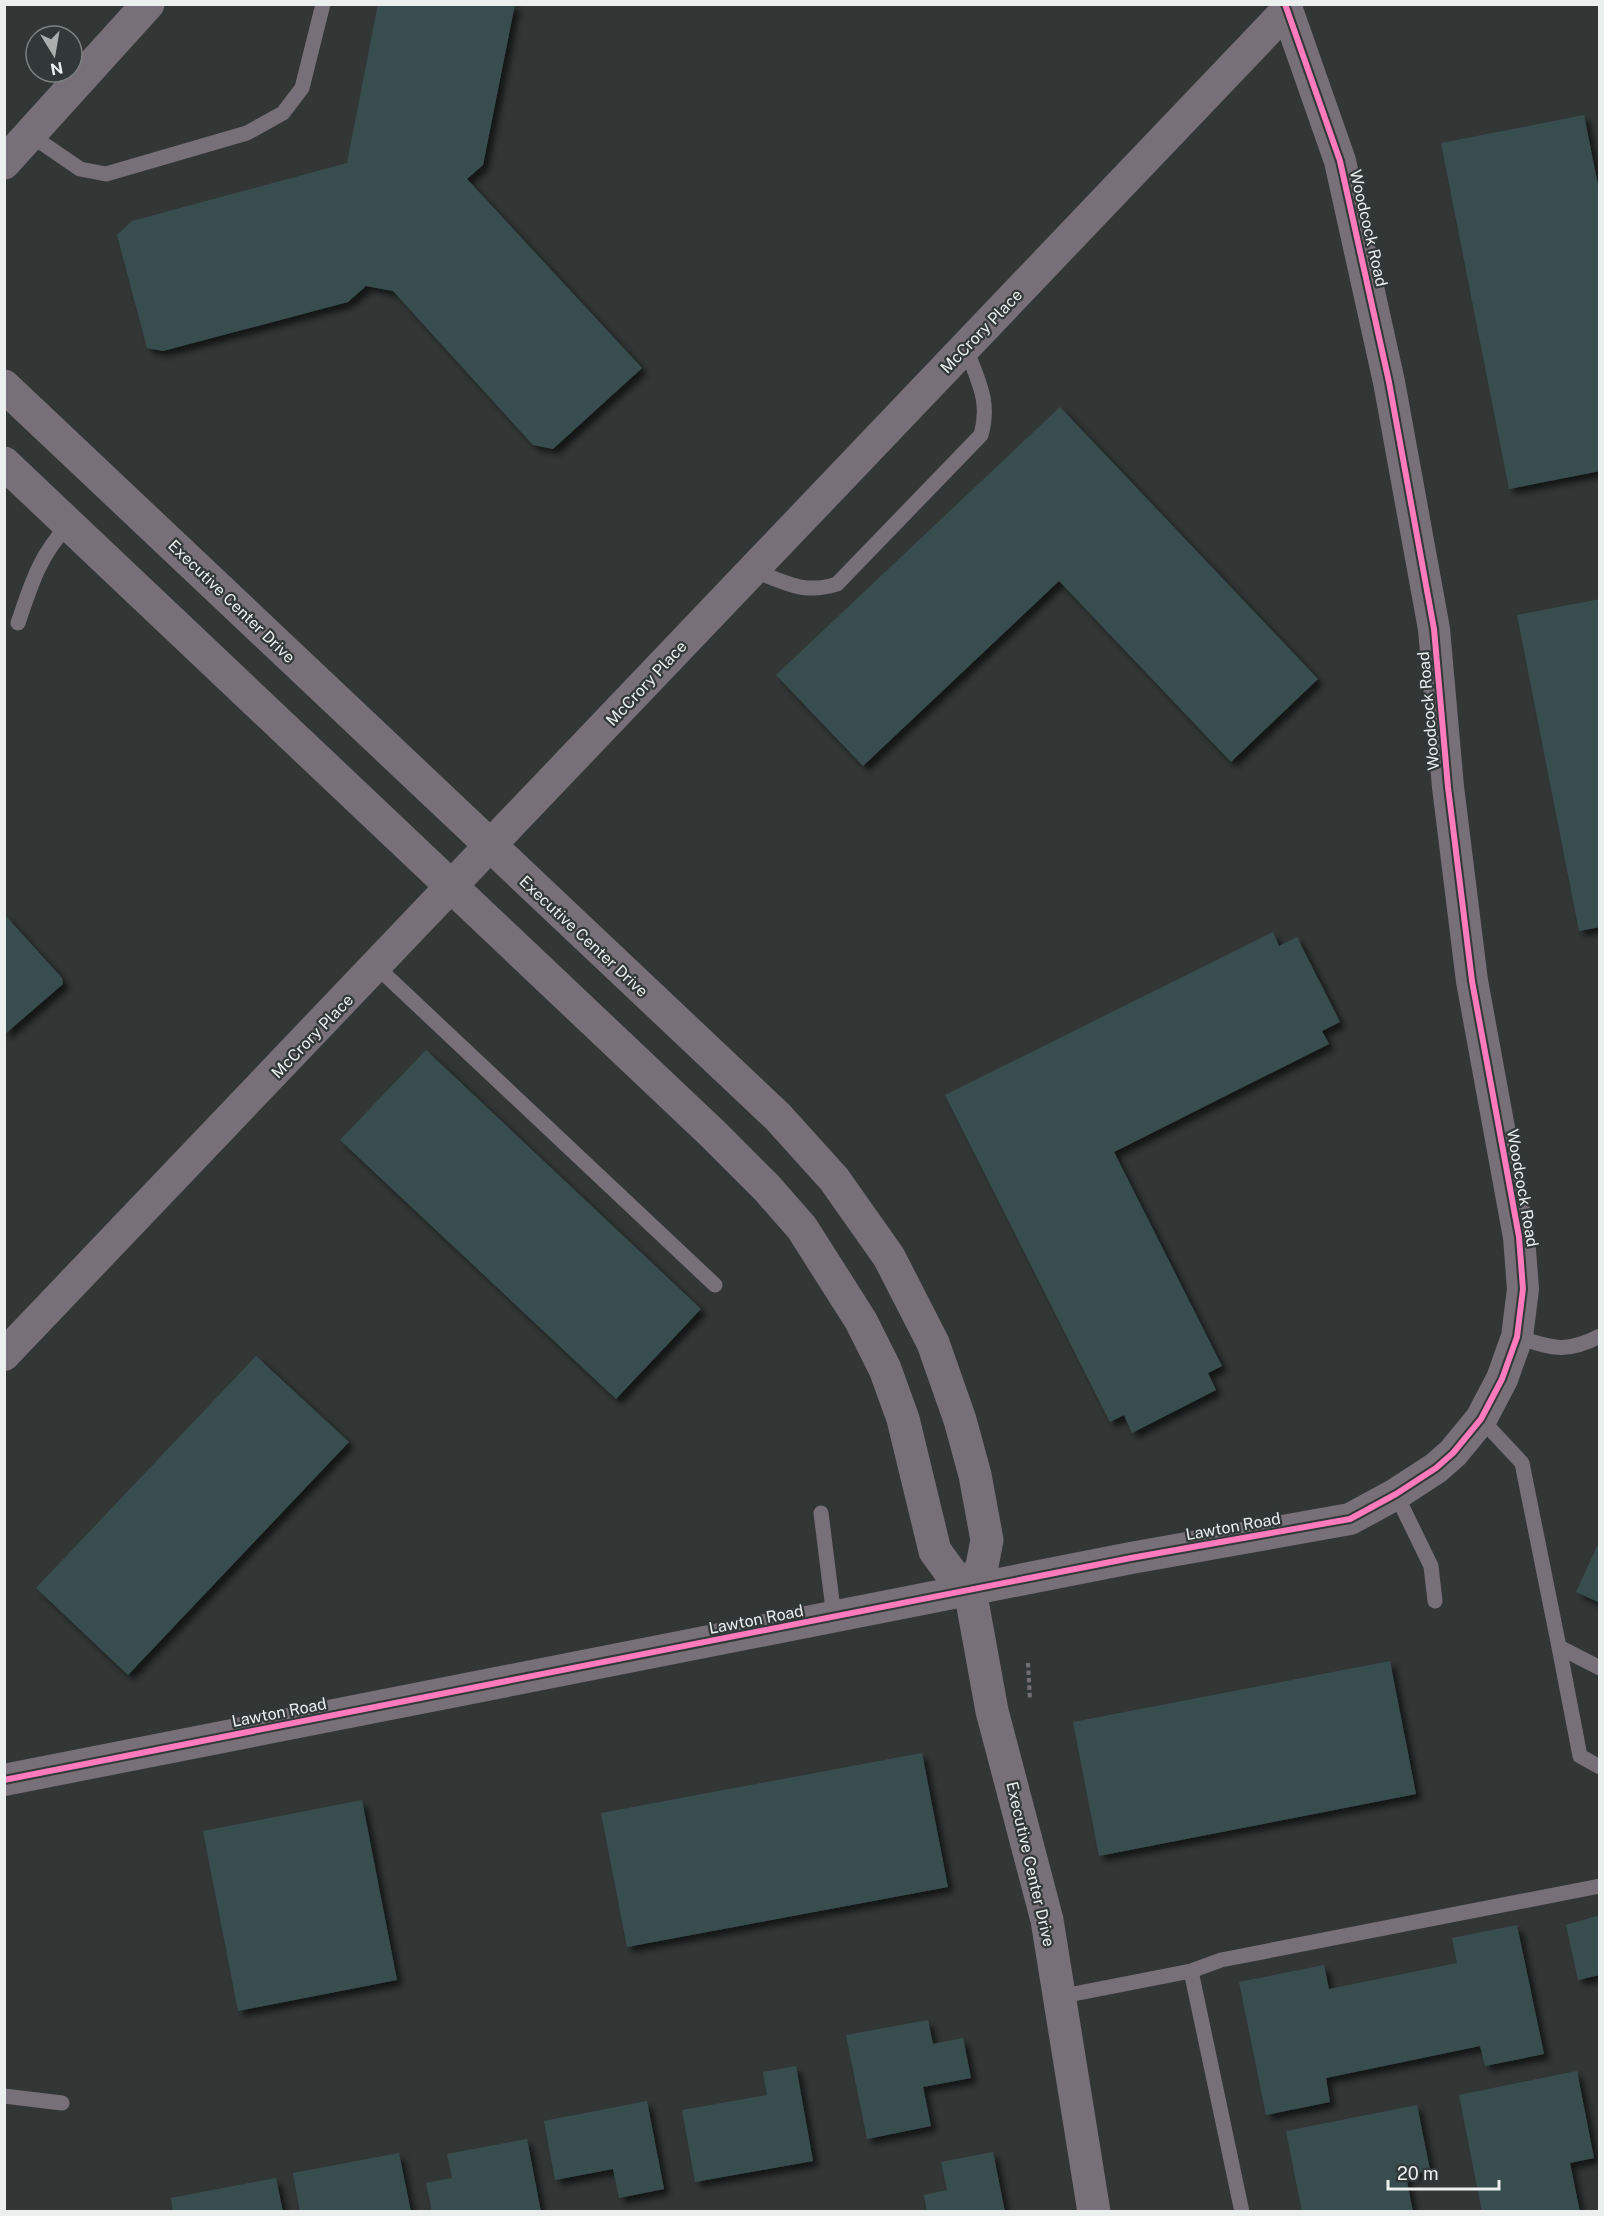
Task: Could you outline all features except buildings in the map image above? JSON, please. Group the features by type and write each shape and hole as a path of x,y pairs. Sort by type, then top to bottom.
{"street":[{"path":"4,163 148,4"},
{"name":"McCrory Place","path":"4,1355 377,968 1286,7"},
{"name":"Woodcock Road","path":"1286,7 1340,161 1389,382 1430,608 1468,949 1519,1237 1523,1289 1516,1336 1502,1378 1481,1419"},
{"name":"Executive Center Drive","path":"4,386 490,848 778,1117 834,1179 870,1228 906,1287 933,1343 965,1438 979,1492 987,1540 982,1566 970,1590 992,1711 1040,1889 1094,2211"},
{"path":"4,463 750,1170 802,1228 847,1297 885,1369 910,1444 935,1551 951,1573 970,1590"},
{"name":"Lawton Road","path":"4,1780 970,1590 1350,1519 1396,1494 1453,1453 1481,1419"}],"lane":[{"path":"29,134 80,169 106,174 248,133 283,113 297,96 305,79 323,4"},
{"path":"753,570 804,590 823,589 837,584 981,435 986,416 985,401 965,346"},
{"path":"18,623 38,566 48,547 68,525"},
{"path":"377,968 715,1285"},
{"path":"1516,1336 1548,1347 1567,1349 1599,1336"},
{"path":"1481,1419 1522,1463 1580,1756 1599,1767"},
{"path":"1396,1494 1431,1566 1435,1601"},
{"path":"821,1513 834,1617"},
{"path":"1558,1647 1599,1668"},
{"path":"1058,1997 1191,1971 1221,1960 1599,1886"},
{"path":"1191,1971 1242,2211"},
{"path":"4,2096 62,2103"}],"path":[{"path":"1028,1663 1030,1700"}],"cycle path":[{"path":"4,1780 1131,1558 1350,1519 1396,1494 1436,1468 1453,1453 1481,1419 1502,1379 1517,1337 1523,1289 1519,1237 1472,981 1448,787 1434,629 1389,382 1340,161 1285,4"}]}
